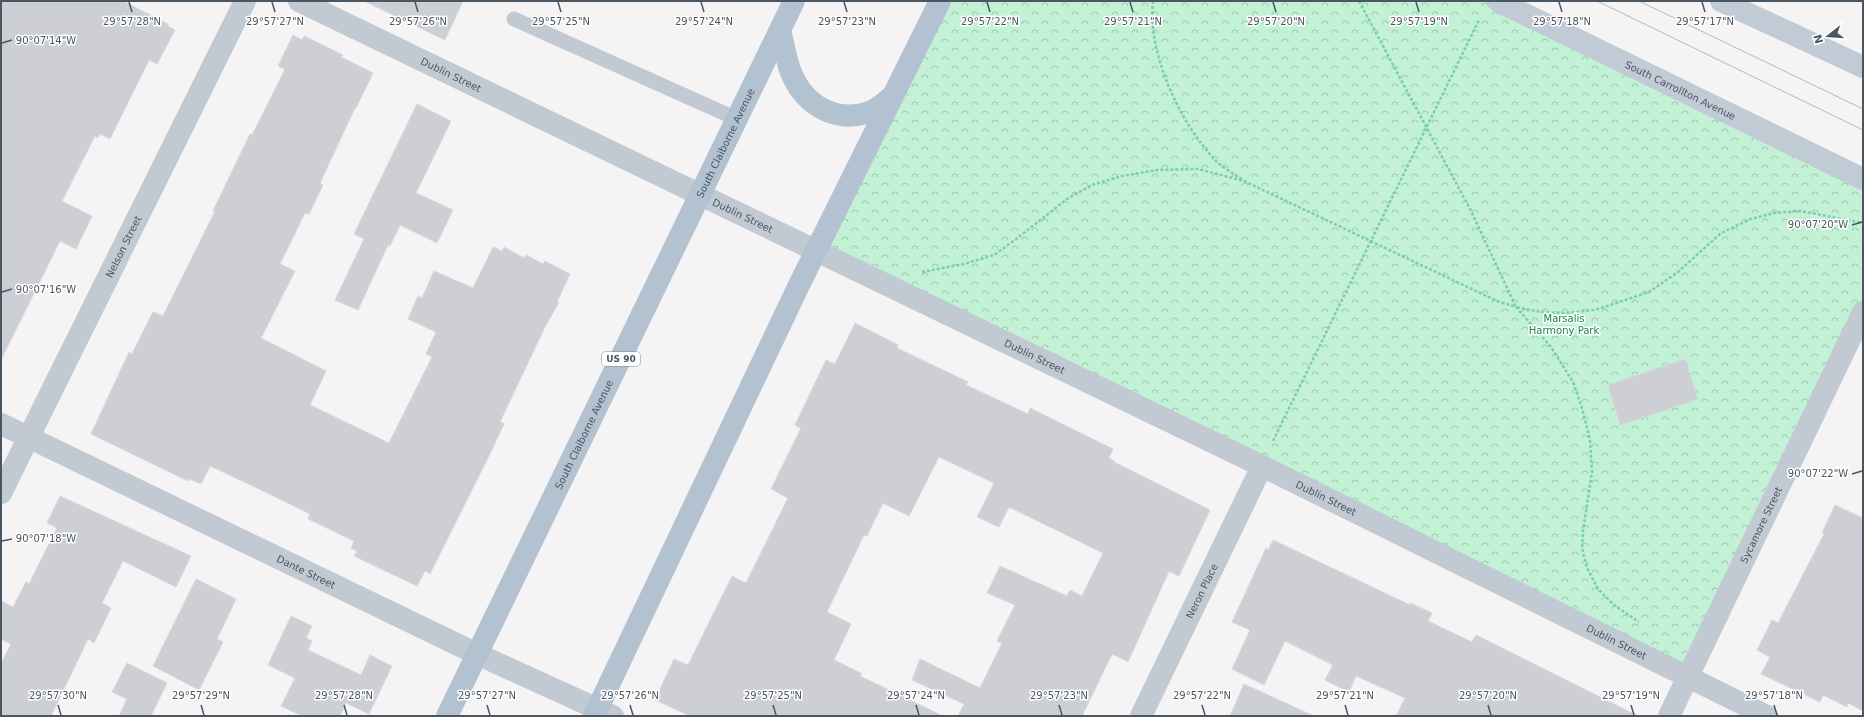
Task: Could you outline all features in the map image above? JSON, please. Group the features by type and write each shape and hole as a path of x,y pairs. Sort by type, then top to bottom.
{"main road":[{"name":"South Claiborne Avenue","path":"447,716 794,1"},
{"path":"922,1 928,26"},
{"path":"601,713 816,250 940,1"},
{"name":"South Carrollton Avenue","path":"1498,1 1863,179"},
{"path":"1721,1 1863,67"},
{"path":"780,30 792,75 804,96 819,108 835,115 854,114 874,110 892,97"}],"street":[{"name":"Nelson Street","path":"1,493 245,1"},
{"name":"Dublin Street","path":"299,1 816,250 1266,457 1687,677 1767,716"},
{"name":"Sycamore Street","path":"1669,716 1863,312"},
{"name":"Dante Street","path":"1,424 27,438 601,713"},
{"name":"Neron Place","path":"1141,716 1266,457"}],"lane":[{"path":"514,19 737,119"}],"path":[{"path":"1152,1 1154,36 1161,68 1171,94 1185,118 1216,161 1244,181 1497,301 1516,307 1541,312 1566,313 1595,310 1649,292 1678,272 1721,233 1759,217 1774,213 1801,211 1863,223"},
{"path":"1359,1 1471,210 1516,307 1531,326 1551,347 1573,382 1582,408 1590,440 1592,472 1583,531 1582,548 1587,568 1598,589 1614,605 1637,619 1640,625"},
{"path":"1266,457 1480,17"},
{"path":"920,272 964,264 994,255 1067,199 1092,185 1122,176 1157,170 1198,169 1244,181"}],"green space":[{"name":"Marsalis Harmony Park","path":"940,1 1498,1 1863,179 1863,312 1687,677 816,250"}],"building":[{"path":"1,1 123,1 168,24 168,26 175,30 157,64 149,60 110,139 100,134 98,138 95,136 62,201 92,216 76,249 60,241 1,360"},
{"path":"364,1 463,1 445,40"},
{"path":"293,35 302,40 304,36 343,55 341,57 373,73 320,183 323,185 309,214 305,213 280,264 295,271 261,338 326,371 310,405 389,443 432,357 426,354 436,332 408,319 418,296 422,298 434,271 473,288 493,247 502,251 504,247 524,258 526,255 543,264 545,261 570,274 557,302 559,302 545,327 500,422 504,424 487,460 430,574 425,571 417,586 354,556 357,551 351,548 354,541 308,519 310,514 210,466 201,484 189,479 188,481 91,434 129,352 132,354 153,312 163,316 215,211 213,211 250,134 252,135 285,69 278,66"},
{"path":"417,104 451,121 416,193 453,210 437,243 400,225 390,246 388,245 358,310 335,300 364,239 354,234"},
{"path":"855,323 898,345 897,348 968,382 966,385 1028,414 1030,408 1113,449 1109,458 1114,462 1210,510 1179,576 1169,571 1128,662 1112,654 1082,716 958,716 964,704 912,680 920,659 980,688 1002,643 997,641 1015,605 987,593 1000,566 1067,596 1070,590 1082,596 1103,553 1009,507 999,527 977,517 994,483 939,457 909,516 883,503 867,536 864,535 827,612 851,624 834,660 861,673 860,676 943,716 690,716 655,700 674,659 688,665 732,576 746,583 788,498 771,489 801,428 795,425 826,360 835,364"},
{"path":"1685,359 1698,399 1620,425 1608,385"},
{"path":"60,496 191,556 176,587 123,561 102,603 111,608 94,643 88,639 51,716 1,716 1,664 11,644 1,639 1,601 13,607 26,582 29,584 57,528 47,523"},
{"path":"1835,505 1863,518 1863,711 1848,703 1847,707 1823,695 1820,702 1761,674 1770,657 1757,650 1772,620 1778,623 1824,534 1822,533"},
{"path":"1273,540 1410,605 1410,603 1432,613 1428,621 1472,642 1476,635 1638,716 1396,716 1405,698 1356,676 1349,692 1325,680 1333,665 1285,641 1264,685 1232,669 1250,630 1232,622 1266,548 1268,550"},
{"path":"196,579 236,599 217,639 223,642 199,690 153,666"},
{"path":"291,616 312,626 306,638 312,641 308,650 361,675 370,655 392,666 369,714 346,703 340,716 302,716 281,706 295,678 268,665"},
{"path":"127,663 167,683 151,716 119,716 127,699 112,692"},
{"path":"1244,684 1314,716 1230,716"}],"tram line":[{"path":"1597,1 1863,130"},
{"path":"1639,1 1863,109"}]}
